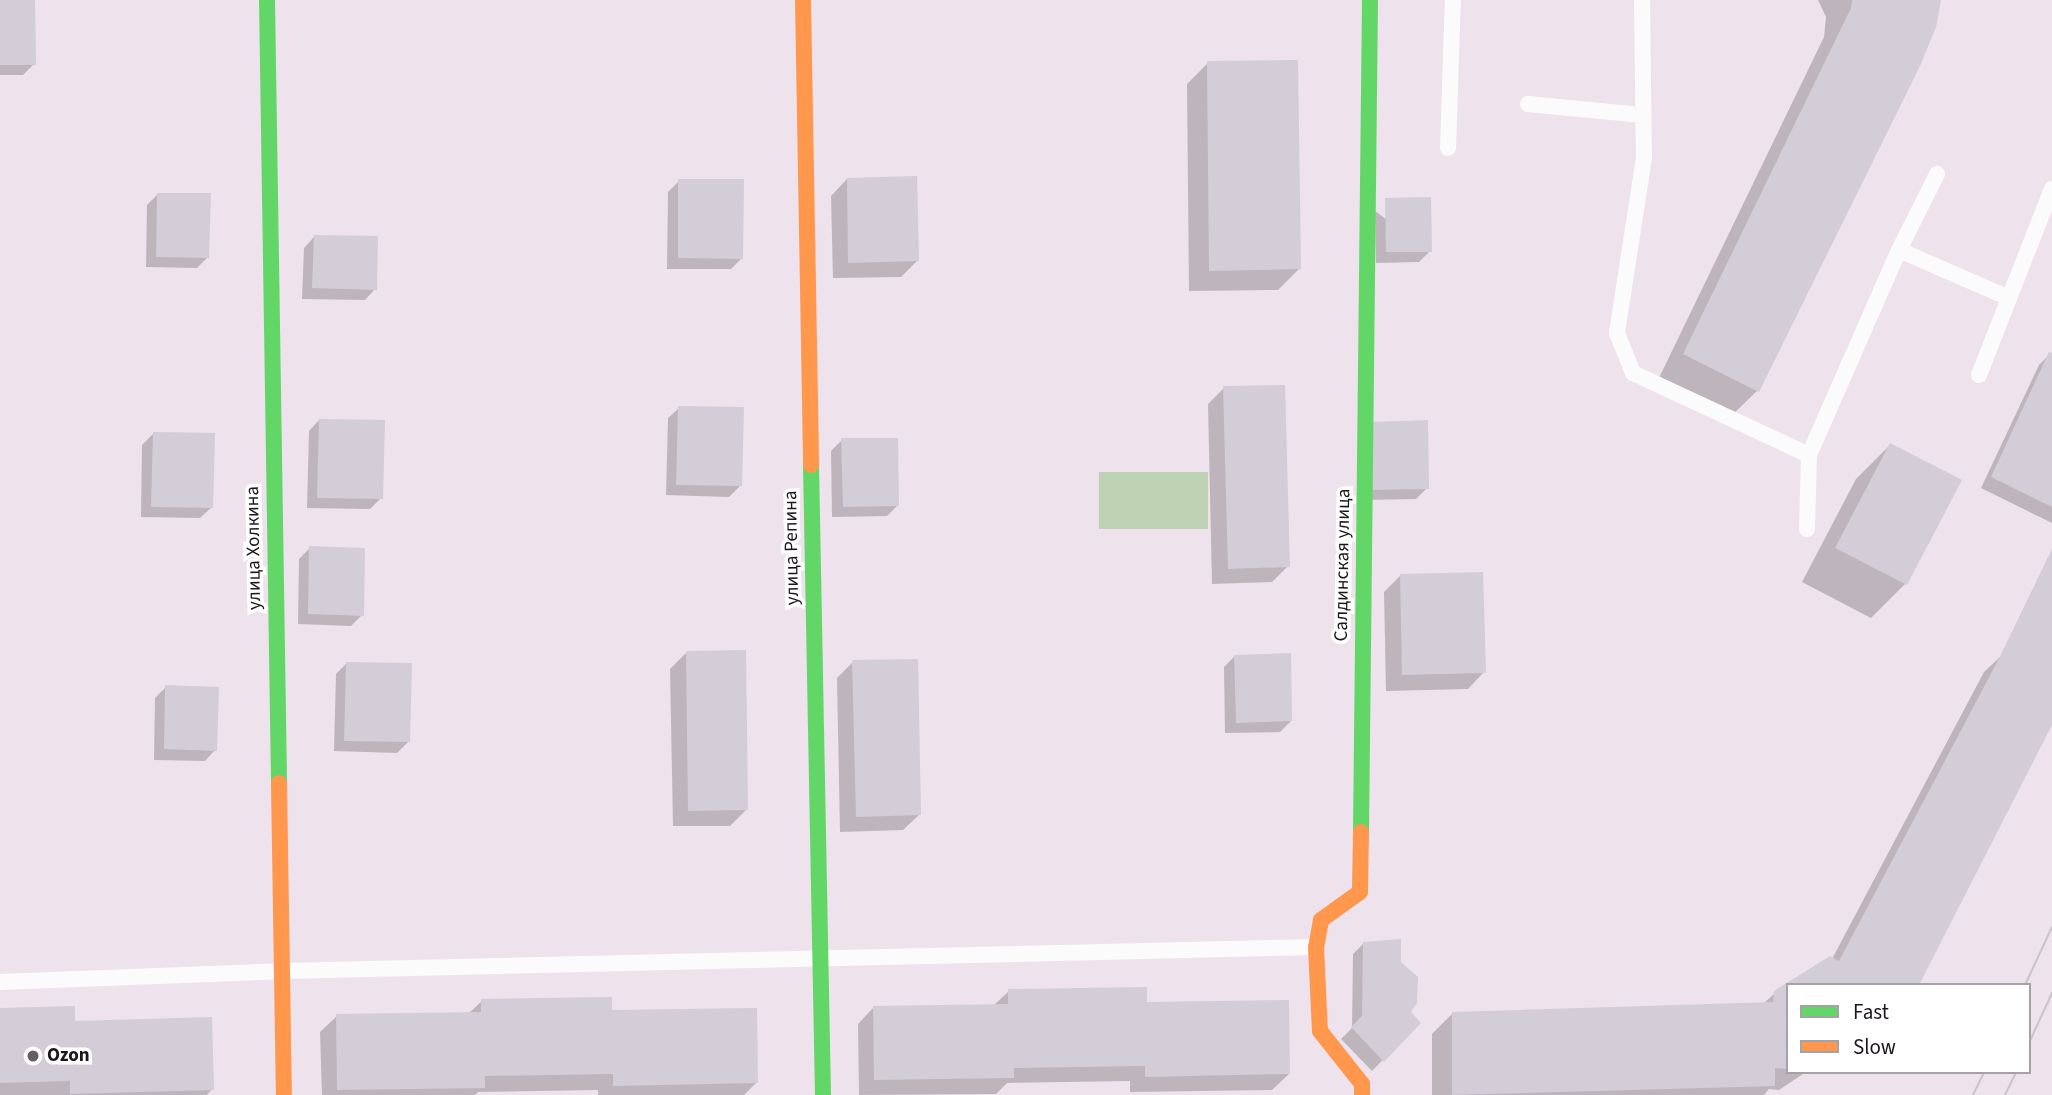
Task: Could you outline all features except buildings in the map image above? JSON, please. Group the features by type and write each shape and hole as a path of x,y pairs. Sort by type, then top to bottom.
{"street":[{"name":"улица Холкина","path":"267,0 284,1095"},
{"name":"улица Репина","path":"803,0 823,1095"},
{"name":"Салдинская улица","path":"1362,1095 1362,1084 1320,1031 1317,947 1321,920 1360,892 1370,0"}],"lane":[{"path":"1448,148 1453,0"},
{"path":"1642,0 1644,158 1616,333 1633,373 1809,455"},
{"path":"1528,104 1643,115"},
{"path":"1807,529 1809,455 1899,250 1937,174"},
{"path":"1979,375 2052,189"},
{"path":"1899,250 2009,298"},
{"path":"0,982 282,971 1317,947"}],"green space":[{"path":"1099,472 1208,472 1208,529 1099,529"}],"tram line":[{"path":"2026,983 2052,927"},
{"path":"2031,1039 2052,993"},
{"path":"1973,1095 1983,1074"},
{"path":"2005,1095 2015,1074"}],"traffic: fast":[{"path":"267,0 279,783"},
{"path":"1361,832 1370,0"},
{"path":"811,465 823,1095"}],"traffic: slow":[{"path":"803,0 811,465"},
{"path":"279,783 284,1095"},
{"path":"1361,832 1360,892 1321,920 1316,947 1320,1031 1362,1084 1362,1095"}],"place":[{"name":"Ozon","path":"33,1056"}]}
